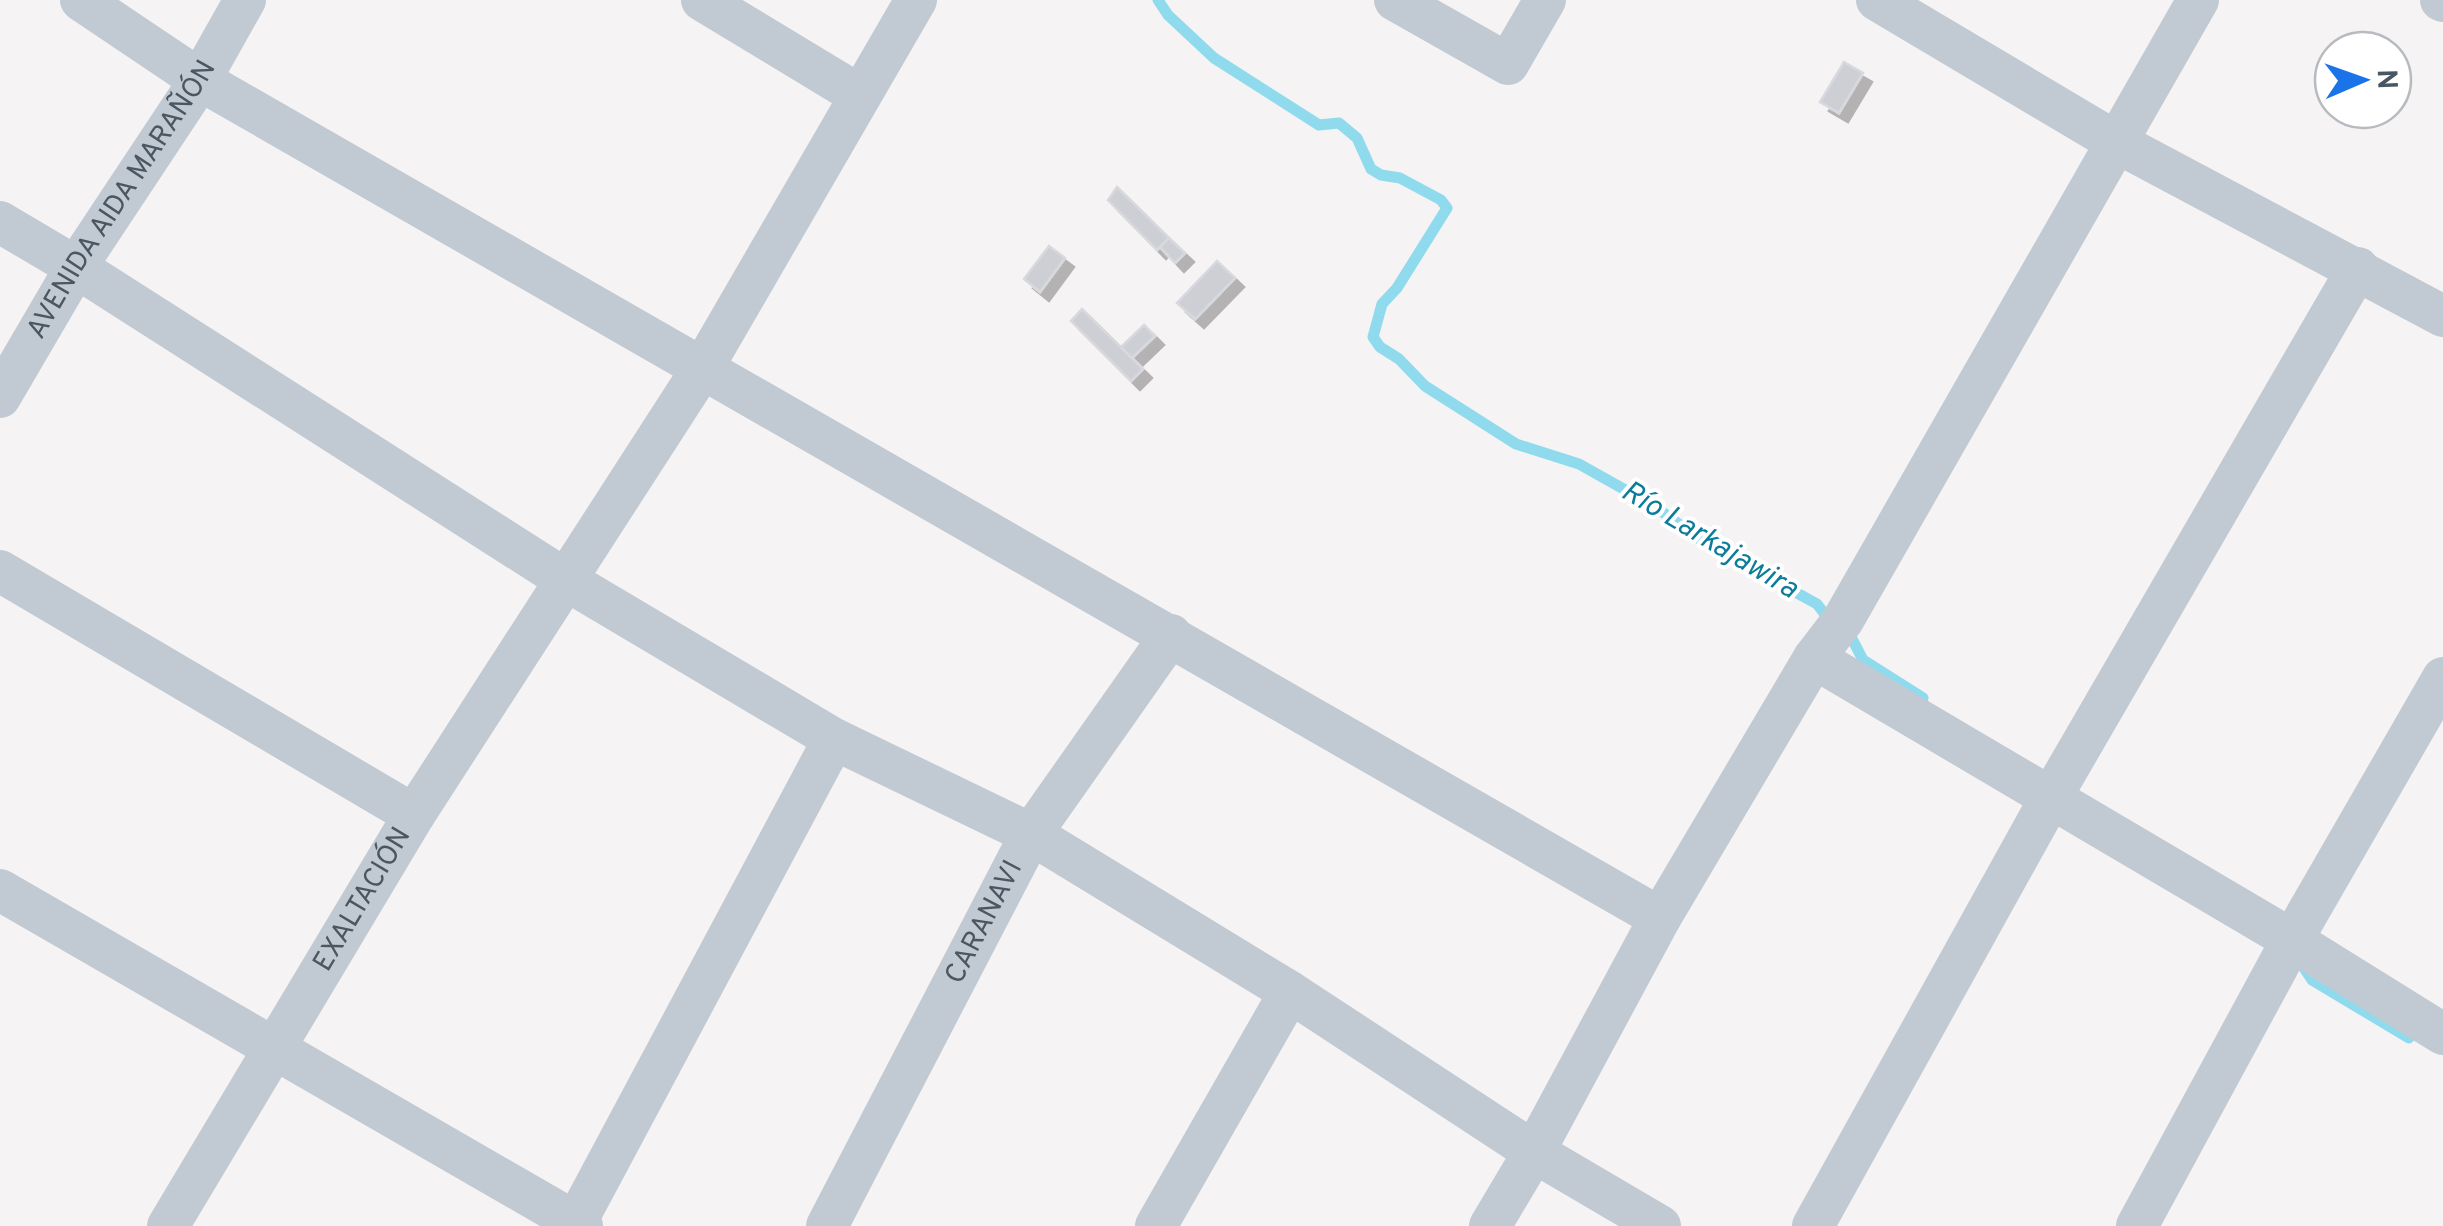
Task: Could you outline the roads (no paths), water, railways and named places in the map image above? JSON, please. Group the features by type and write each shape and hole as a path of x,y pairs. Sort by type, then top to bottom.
{"street":[{"path":"81,0 200,80 1660,918"},
{"name":"AVENIDA AIDA MARAÑÓN","path":"0,396 76,267 200,80 245,0"},
{"path":"702,0 859,95"},
{"name":"EXALTACIÓN","path":"168,1226 414,815 702,369 916,0"},
{"path":"1395,0 1508,64 1545,0"},
{"path":"1879,0 2116,142 2443,316"},
{"path":"1490,1226 1660,918 1814,658 1842,620 2198,0"},
{"path":"0,222 566,580 834,739 1031,834 1290,992 1534,1152 1660,1226"},
{"path":"1813,1226 2050,798 2358,268"},
{"path":"0,571 414,815"},
{"name":"CARANAVI","path":"827,1226 1031,834 1171,635"},
{"path":"1814,658 2292,940 2443,1034"},
{"path":"2137,1226 2292,940 2443,678"},
{"path":"0,890 579,1224 834,739"},
{"path":"1156,1226 1290,992"}],"waterway":[{"name":"Río Larkajawira","path":"1158,0 1168,15 1214,58 1319,125 1339,123 1357,138 1371,169 1400,178 1441,200 1447,208 1397,288 1382,304 1373,337 1380,347 1399,359 1425,386 1516,444 1579,464 1654,506 1702,541 1817,604 1827,617 1834,618"},
{"name":"Río Larkajawira","path":"1847,629 1863,660 1923,698"},
{"name":"Río Larkajawira","path":"2302,965 2312,980 2409,1038"}]}
